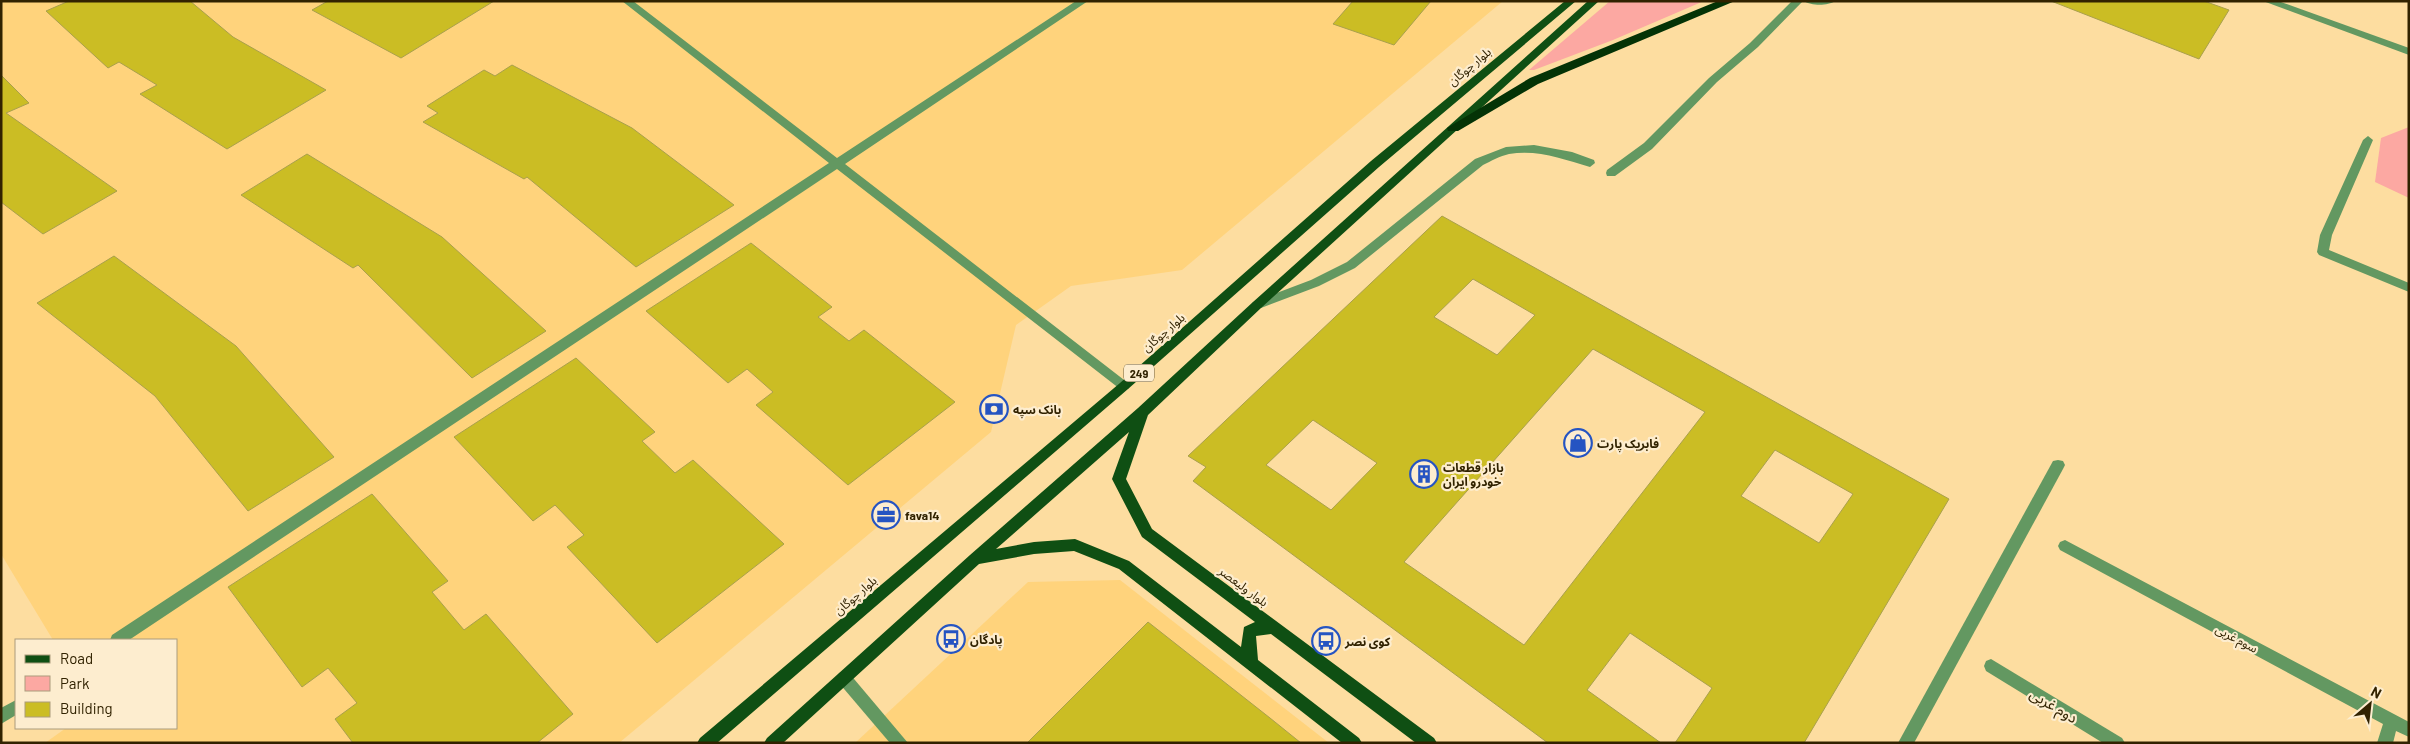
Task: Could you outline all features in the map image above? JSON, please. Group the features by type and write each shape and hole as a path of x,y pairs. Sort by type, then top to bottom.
{"highway":[{"path":"1452,128 1534,81 1729,1"}],"main road":[{"name":"بلوار چوگان","path":"705,743 1124,386 1375,164 1571,1"},
{"name":"249","path":"772,743 975,559 1142,412 1257,305 1594,1"},
{"name":"بلوار ولیعصر","path":"1142,412 1119,479 1146,532 1429,743"},
{"path":"975,559 1034,548 1075,545 1124,565 1354,743"},
{"path":"1251,663 1248,645 1249,632 1260,628 1274,627"}],"street":[{"path":"627,1 1124,386"},
{"path":"119,639 1083,1"},
{"path":"1611,173 1648,146 1713,80 1754,45 1798,1"},
{"path":"1809,1 1830,1"},
{"path":"2268,1 2409,52"},
{"path":"2368,140 2326,235 2322,252 2409,288"},
{"path":"1257,305 1315,283 1351,265 1479,162 1506,151 1534,149 1572,156 1590,163"},
{"path":"1906,743 2058,465"},
{"name":"سوم غربی","path":"2065,546 2409,730"},
{"name":"دوم غربی","path":"1991,666 2117,743"},
{"path":"844,678 900,743"},
{"path":"1,717 15,708"},
{"path":"2385,743 2392,721"}],"shaded area":[{"path":"1,1 1503,1 1182,270 1071,286 1016,325 991,432 619,743 45,743 65,729 178,729 178,639 52,639 1,554"},
{"path":"1120,580 1329,743 855,743 1028,582"}],"green space":[{"path":"1610,1 1704,1 1613,40 1534,70 1529,70"},
{"path":"2409,127 2409,198 2375,182 2381,138"}],"building":[{"path":"69,1 190,1 233,37 326,90 227,149 140,94 157,85 119,62 108,68 46,11"},
{"path":"328,1 494,1 401,58 312,10"},
{"path":"1353,1 1431,1 1394,45 1333,24"},
{"path":"2051,1 2204,1 2229,10 2199,59"},
{"path":"512,65 632,128 734,205 636,267 527,177 524,179 423,122 438,113 427,106 484,70 495,76"},
{"path":"1,75 29,103 6,113 117,191 43,234 1,202"},
{"path":"307,154 442,237 546,331 472,378 358,265 353,268 241,195"},
{"name":"بازار قطعات خودرو ایران","path":"1442,216 1949,499 1804,743 1675,743 1712,688 1630,633 1587,690 1661,743 1548,743 1193,481 1206,467 1188,456","holes":["1473,279 1535,315 1497,355 1434,317","1593,349 1705,412 1524,645 1404,562","1313,420 1377,463 1331,510 1266,465","1775,450 1853,494 1819,543 1741,496"]},
{"path":"751,243 832,307 818,317 849,341 864,330 955,402 848,485 756,405 773,392 747,369 728,383 646,311"},
{"path":"114,256 236,346 334,457 248,511 155,396 37,303"},
{"path":"576,358 655,432 642,441 675,473 693,460 784,544 657,643 567,547 584,535 555,505 533,521 454,437"},
{"path":"372,494 448,581 432,592 464,630 486,614 573,714 537,743 353,743 335,719 357,703 328,668 302,687 228,587"},
{"path":"1148,622 1270,718 1301,743 1027,743"}],"place":[{"name":"بانک سپه","path":"994,409"},
{"name":"فابریک پارت","path":"1578,443"},
{"name":"بازار قطعات خودرو ایران","path":"1424,474"},
{"name":"fava14","path":"886,515"},
{"name":"پادگان","path":"951,639"},
{"name":"کوی نصر","path":"1326,641"}]}
